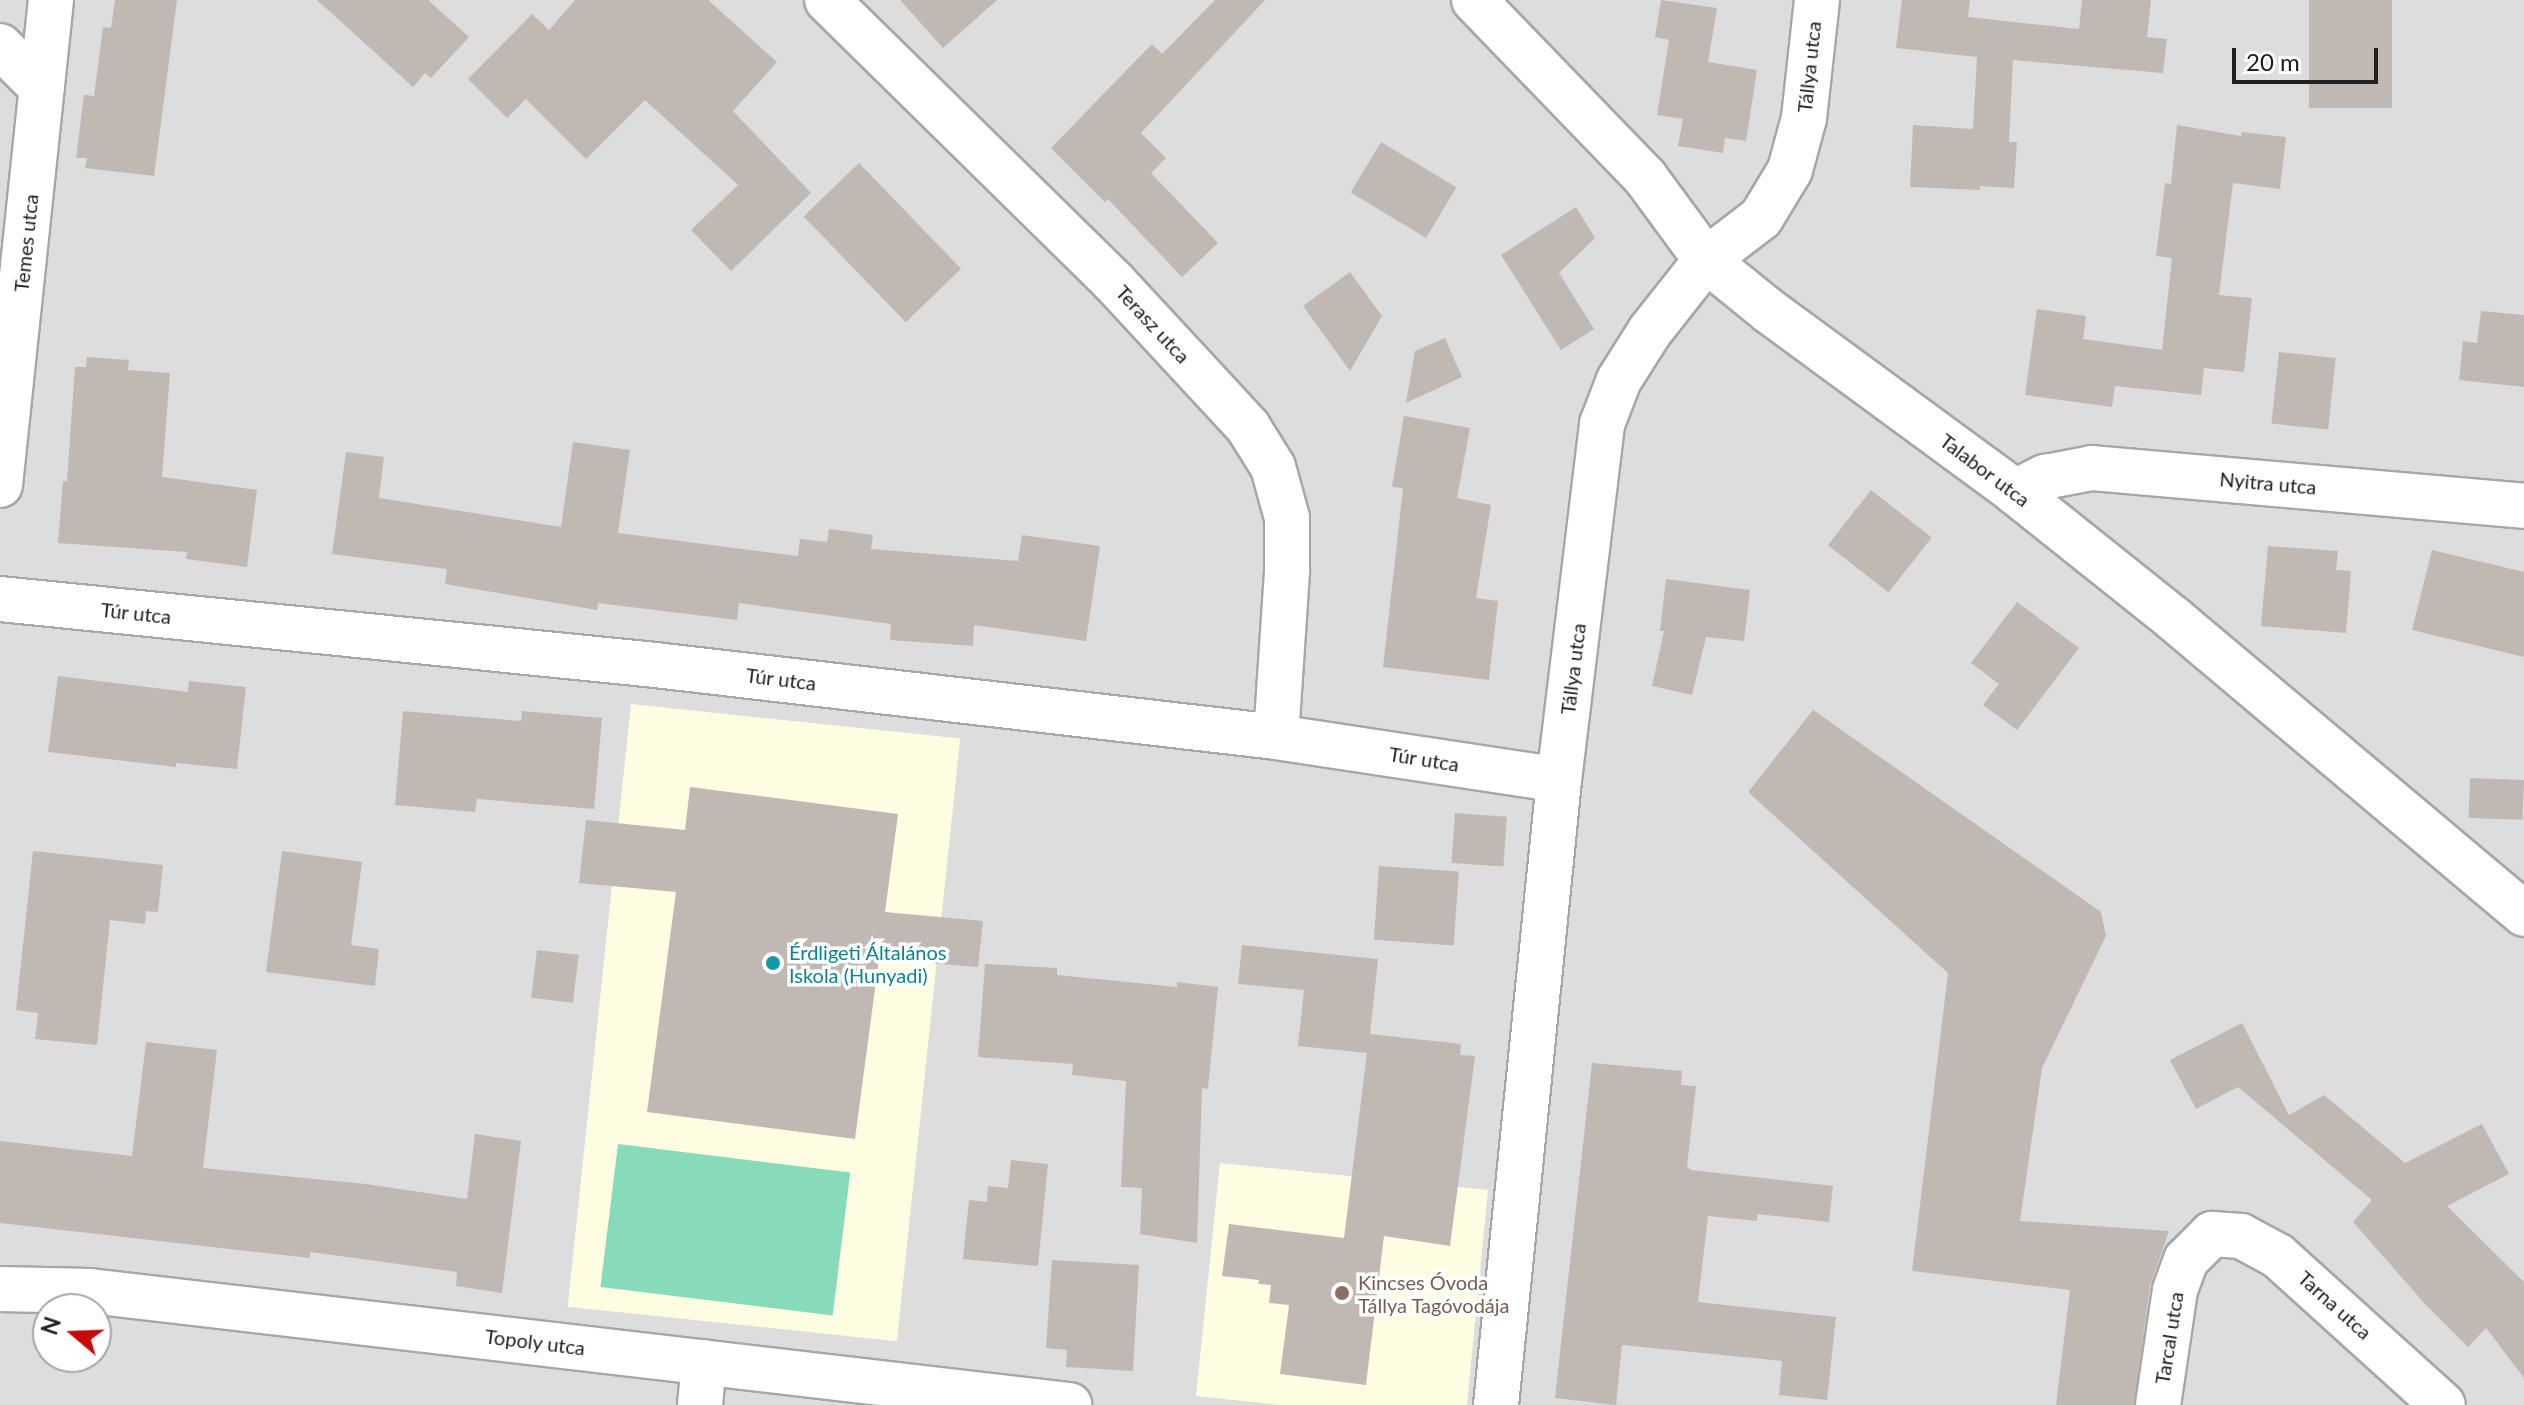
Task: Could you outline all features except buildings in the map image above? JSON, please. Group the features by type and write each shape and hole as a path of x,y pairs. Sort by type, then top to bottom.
{"street":[{"name":"Temes utca","path":"0,485 51,0"},
{"name":"Terasz utca","path":"827,0 1113,281 1248,427 1273,467 1287,518 1287,572 1276,737"},
{"name":"Talabor utca","path":"1474,0 1645,177 1706,260 1769,311 2015,492 2174,619 2524,914"},
{"name":"Tállya utca","path":"1496,1405 1559,780 1602,424 1619,380 1642,344 1706,260 1761,218 1790,170 1804,118 1817,0"},
{"path":"0,46 42,88"},
{"name":"Nyitra utca","path":"2015,492 2045,477 2092,468 2524,506"},
{"name":"Túr utca","path":"0,599 655,665 1276,737 1559,780"},
{"name":"Tarcal utca","path":"2158,1405 2175,1290 2186,1260 2212,1234"},
{"name":"Tarna utca","path":"2212,1234 2241,1236 2278,1256 2443,1405"},
{"name":"Topoly utca","path":"0,1289 90,1291 1069,1405"},
{"path":"700,1405 704,1362"}],"shaded area":[{"path":"0,0 2524,0 2524,1405 0,1405"},
{"path":"631,704 960,739 897,1341 568,1307"},
{"name":"Kincses Óvoda Tállya Tagóvodája","path":"1220,1163 1488,1190 1467,1405 1282,1405 1196,1396"}],"green space":[{"path":"618,1144 850,1173 833,1315 600,1287"}],"place":[{"name":"Érdligeti Általános Iskola (Hunyadi)","path":"773,963"},
{"name":"Kincses Óvoda Tállya Tagóvodája","path":"1342,1293"}]}
